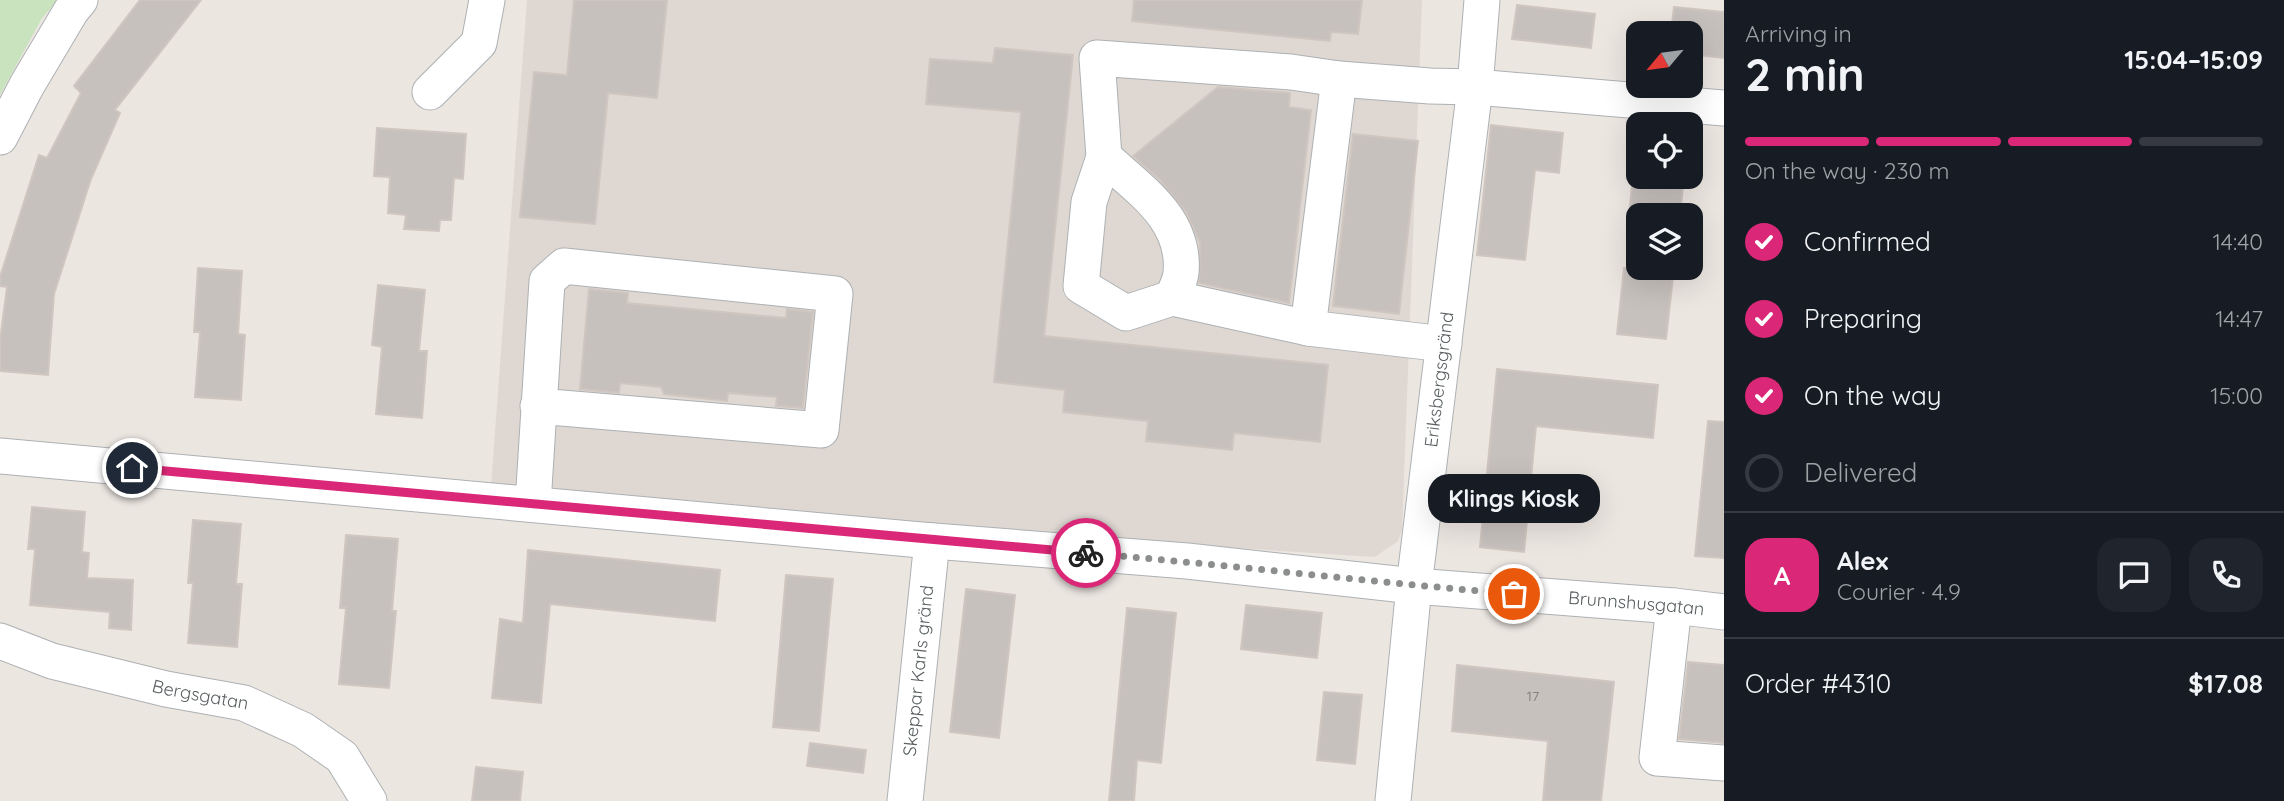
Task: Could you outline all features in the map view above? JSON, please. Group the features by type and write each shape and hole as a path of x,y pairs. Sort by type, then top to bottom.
{"street":[{"path":"0,137 27,85 71,10 80,0"},
{"path":"430,92 479,43 486,0"},
{"name":"Eriksbergsgränd","path":"1393,801 1414,586 1475,87 1482,0"},
{"path":"1444,344 1308,328 1172,298 1126,313 1081,286 1088,202 1104,157 1097,58 1724,108"},
{"path":"1308,328 1339,79"},
{"path":"1104,157 1166,215 1181,244 1181,276 1172,298"},
{"path":"533,504 538,406 547,281 564,266 835,294 821,430 538,406"},
{"name":"Brunnshusgatan","path":"0,456 932,541 1187,561 1414,586 1724,611"},
{"name":"Skeppar Karls gränd","path":"905,801 932,541"},
{"path":"1674,606 1657,758 1724,763"},
{"name":"Bergsgatan","path":"0,641 52,661 166,689 244,703 303,730 342,757 369,801"}],"shaded area":[{"path":"527,0 1422,0 1402,530 1398,541 1375,557 490,500"}],"green space":[{"path":"0,0 58,0 42,18 0,95"}],"building":[{"path":"140,0 201,0 115,110 120,113 91,179 54,294 48,375 0,371 0,341 7,287 0,286 0,277 39,155 47,158 81,93 74,86"},
{"path":"574,0 667,0 657,98 608,93 595,224 520,217 534,72 567,75"},
{"path":"1134,0 1362,0 1358,34 1331,32 1330,41 1132,21"},
{"path":"1517,5 1595,14 1591,48 1512,39"},
{"path":"1674,7 1724,12 1724,58 1703,56 1703,21 1672,21"},
{"path":"995,48 1073,55 1044,336 1328,365 1320,442 1234,433 1232,450 1146,441 1148,421 1063,412 1065,390 994,382 1021,112 926,104 930,59 993,63"},
{"path":"1218,87 1290,93 1289,107 1311,110 1289,303 1199,283 1200,243 1186,212 1160,180 1133,156"},
{"path":"1491,125 1563,133 1559,173 1535,170 1525,260 1477,255"},
{"path":"377,128 466,134 463,179 454,178 451,220 440,220 439,231 404,229 406,215 388,213 390,177 374,176"},
{"path":"1353,134 1418,141 1399,314 1333,306"},
{"path":"1632,189 1683,189 1681,203 1630,203"},
{"path":"198,268 242,271 238,334 245,335 241,400 195,397 200,332 194,332"},
{"path":"1624,268 1626,280 1673,280 1666,339 1617,334"},
{"path":"378,285 425,290 419,351 427,351 422,418 376,414 382,347 372,345"},
{"path":"589,289 628,293 627,303 786,318 787,309 813,312 803,408 776,406 777,397 728,393 727,401 664,394 661,387 620,383 619,393 580,389"},
{"path":"1497,369 1658,385 1653,438 1536,426 1524,552 1480,547"},
{"path":"1708,421 1724,422 1724,558 1695,556"},
{"path":"32,507 85,512 82,552 89,553 87,578 133,580 131,630 109,628 110,612 30,605 35,549 28,549"},
{"path":"193,520 241,524 236,584 242,584 237,647 188,643 193,583 188,583"},
{"path":"346,535 398,539 392,611 396,611 389,688 339,684 346,608 340,608"},
{"path":"528,550 720,570 715,621 550,604 541,703 492,698 500,619 523,623"},
{"path":"786,575 833,579 819,731 773,727"},
{"path":"966,589 1015,595 999,738 950,732"},
{"path":"1246,605 1322,613 1317,658 1241,649"},
{"path":"1127,608 1176,613 1161,763 1137,760 1134,801 1109,801"},
{"path":"1688,662 1724,665 1724,743 1679,739"},
{"path":"1457,665 1614,682 1601,801 1543,801 1548,741 1452,731"},
{"path":"1324,692 1362,695 1355,764 1317,760"},
{"path":"810,743 866,750 863,773 807,766"},
{"path":"476,767 523,772 520,801 472,801"}],"way so far":[{"path":"1086,553 1514,594"}],"place":[{"name":"Klings Kiosk","path":"1514,594"}],"route":[{"path":"132,468 1086,553"}]}
